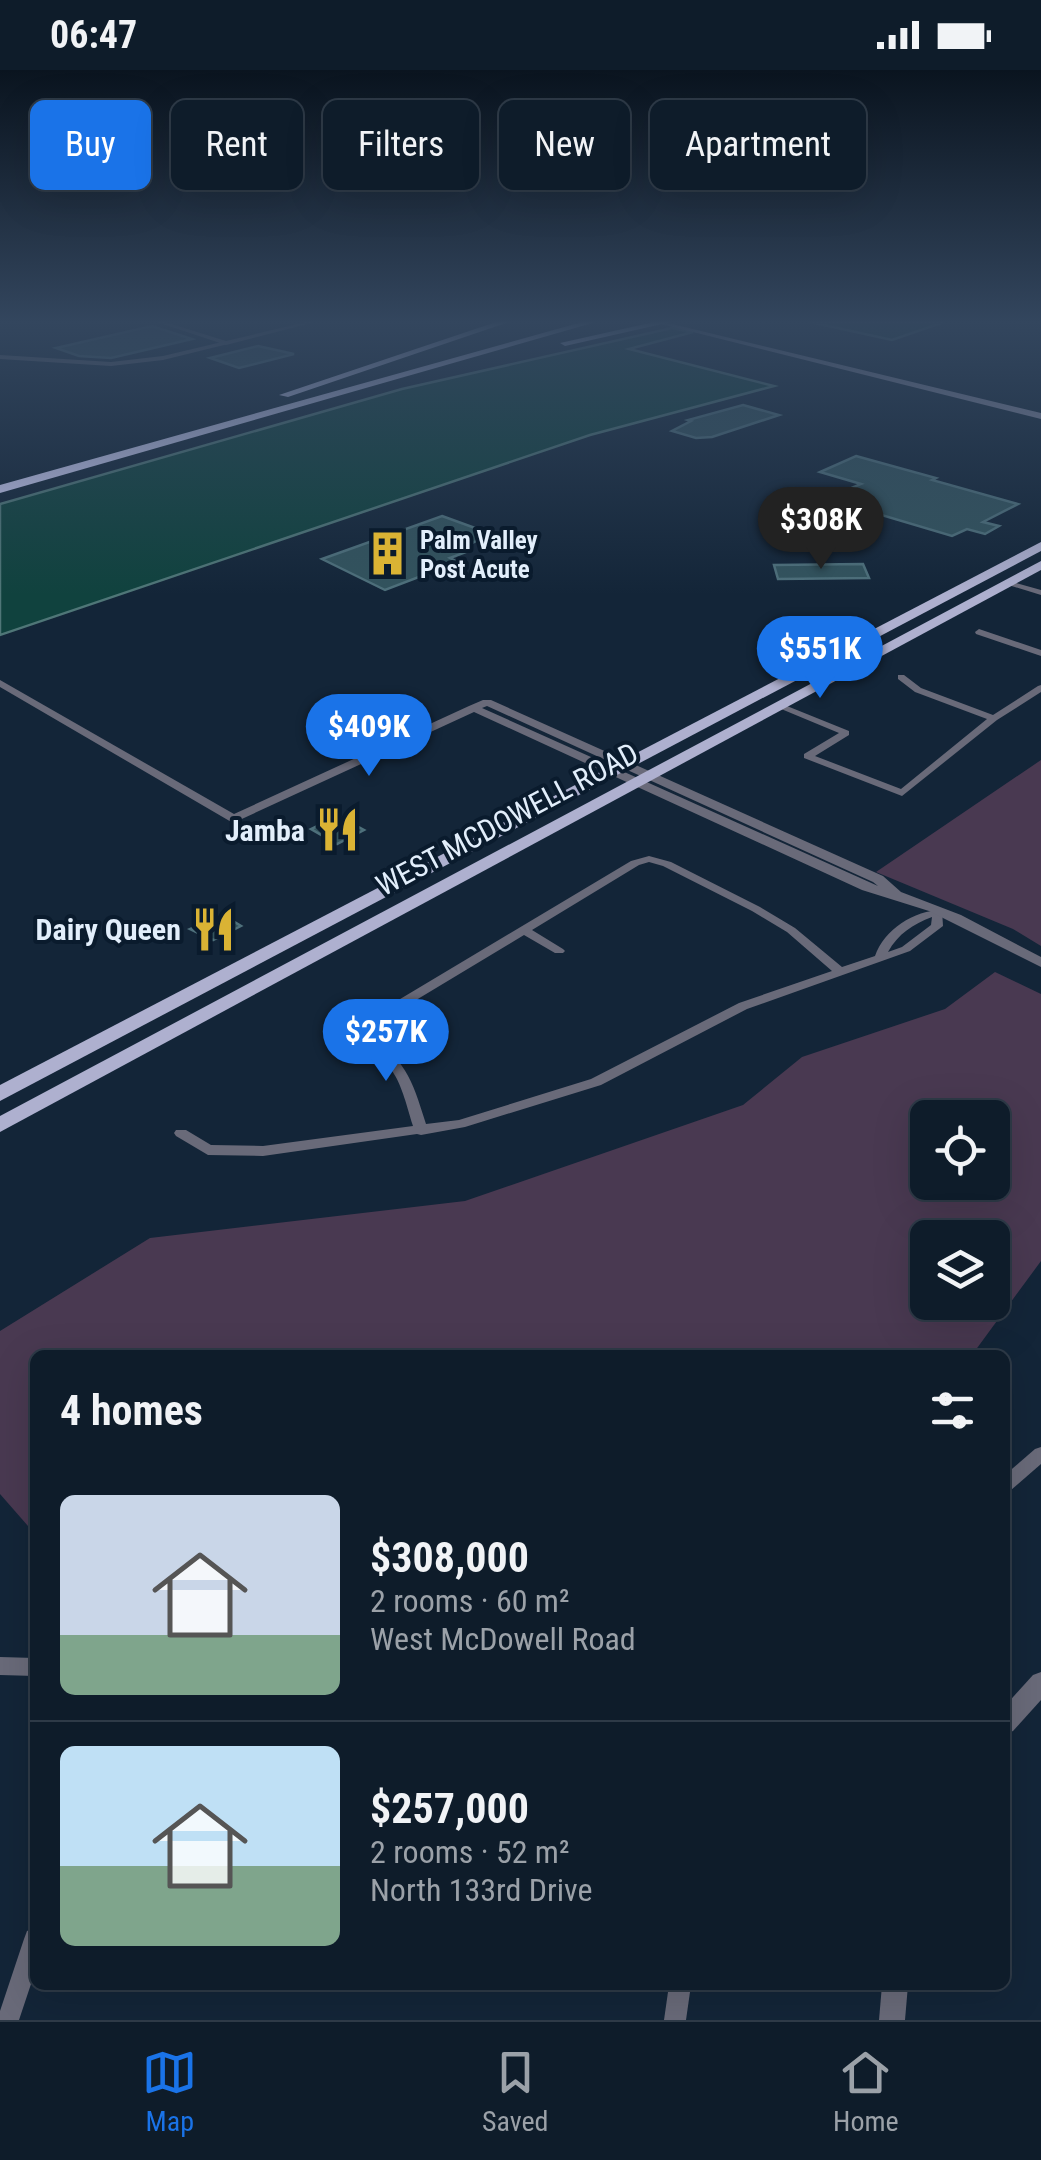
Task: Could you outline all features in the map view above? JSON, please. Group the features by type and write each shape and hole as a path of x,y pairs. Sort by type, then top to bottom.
{"highway":[{"path":"0,477 223,413"},
{"path":"0,477 233,413"},
{"path":"0,489 271,413"}],"main road":[{"name":"WEST MCDOWELL ROAD","path":"0,1094 1041,546"},
{"name":"WEST MCDOWELL ROAD","path":"0,1124 1041,564"},
{"path":"42,1072 64,1090"}],"street":[{"path":"1008,582 1041,592"},
{"path":"980,632 1041,653"},
{"path":"900,677 918,690 994,718"},
{"path":"0,683 233,819 487,702 867,887 895,893 1041,962"},
{"path":"779,706 846,733 807,756 902,792 994,718 1041,688"},
{"path":"473,708 620,768"},
{"path":"421,1131 405,1074 392,1056 354,1032 649,858 776,920 842,973"},
{"path":"181,1133 208,1150 263,1151 460,1124 596,1082 742,1006 906,948 934,929 938,912"},
{"path":"526,931 559,951"},
{"path":"1010,1480 1041,1454"},
{"path":"0,1666 30,1667"},
{"path":"1010,1717 1041,1683"},
{"path":"8,2020 30,1954"},
{"path":"675,2020 679,1990"},
{"path":"892,2020 895,1990"}],"shaded area":[{"path":"318,413 673,413 590,435 0,635 0,504"},
{"path":"1041,760 1041,946 1013,929 876,872"},
{"path":"995,972 1041,994 1041,1261 1010,1303 1010,1220 910,1220 910,1320 998,1320 976,1350 30,1350 30,1528 0,1494 0,1331 150,1238 465,1201 743,1105 802,1057 945,1009"}],"building":[{"path":"714,413 779,415 712,437 696,438 672,431 691,421 688,420"},
{"path":"856,456 1018,504 983,522 999,526 985,534 967,529 952,536 858,508 867,504 837,494 861,484 820,472"},
{"name":"Palm Valley Post Acute","path":"442,516 489,533 461,550 466,552 450,558 458,562 385,590 322,559"},
{"path":"863,564 869,578 778,579 774,565"},
{"name":"Jamba","path":"338,816 364,830 337,844 311,829"},
{"name":"Dairy Queen","path":"228,918 241,926 213,940 190,929 202,924 209,928"}],"place":[{"name":"Palm Valley Post Acute","path":"387,554"},
{"name":"Jamba","path":"338,830"},
{"name":"Dairy Queen","path":"214,929"}]}
